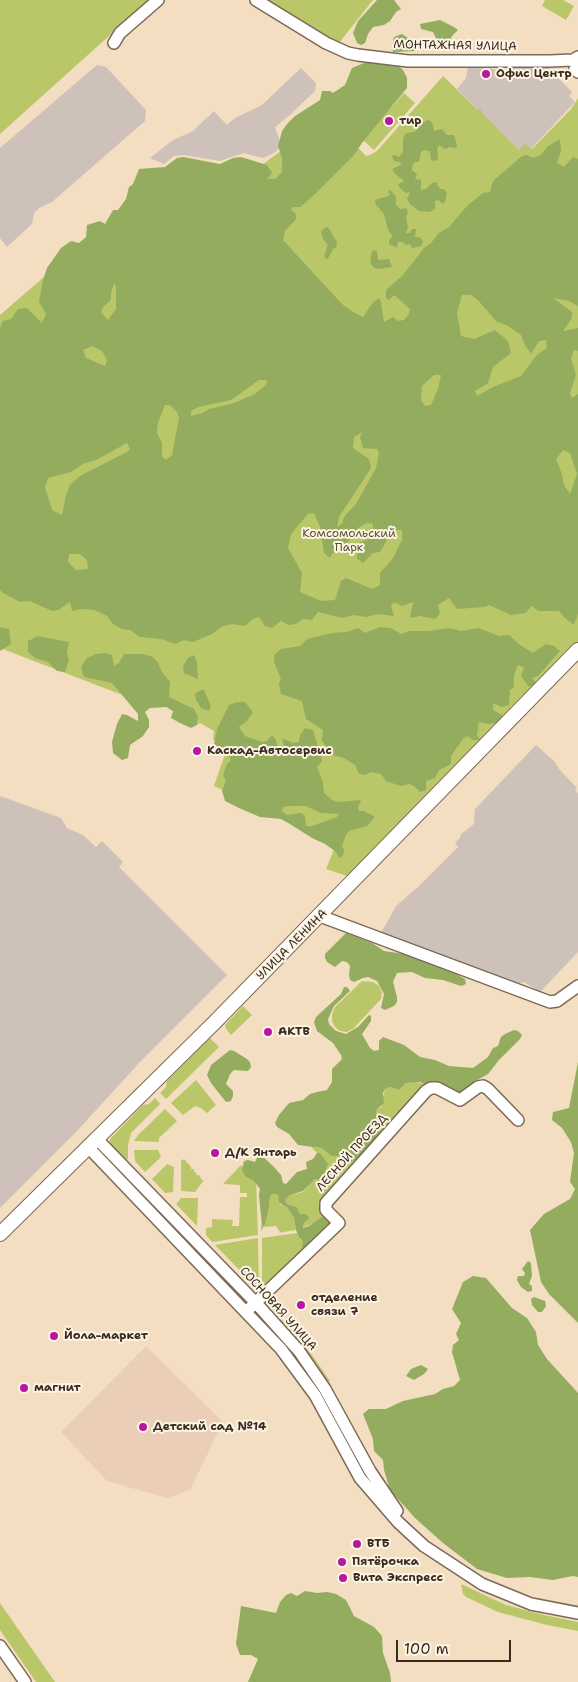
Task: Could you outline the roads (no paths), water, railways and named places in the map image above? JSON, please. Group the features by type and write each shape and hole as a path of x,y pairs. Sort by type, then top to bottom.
{"main road":[{"name":"УЛИЦА ЛЕНИНА","path":"0,1234 93,1144 320,916 578,650"}],"street":[{"path":"114,42 120,33 158,0"},
{"name":"МОНТАЖНАЯ УЛИЦА","path":"256,0 326,43 348,53 358,55 408,61 550,61 573,60 578,57"},
{"path":"320,916 550,1002 557,1001 578,986"},
{"name":"ЛЕСНОЙ ПРОЕЗД","path":"246,1311 339,1223 326,1210 326,1203 426,1091 431,1088 437,1088 460,1100 478,1087 483,1086 518,1120"},
{"name":"СОСНОВАЯ УЛИЦА","path":"93,1144 282,1330 325,1389 380,1487 424,1546"},
{"name":"СОСНОВАЯ УЛИЦА","path":"93,1144 271,1337 303,1376 360,1478 394,1517 424,1546 470,1578 489,1588 532,1604 578,1613"},
{"path":"0,1646 26,1682"}],"place":[{"name":"Офис Центр","path":"486,74"},
{"name":"тир","path":"389,121"},
{"name":"Каскад-Автосервис","path":"197,751"},
{"name":"АКТВ","path":"268,1032"},
{"name":"Д/К Янтарь","path":"215,1153"},
{"name":"отделение связи 7","path":"301,1305"},
{"name":"Йола-маркет","path":"54,1336"},
{"name":"магнит","path":"24,1388"},
{"name":"Детский сад №14","path":"143,1427"},
{"name":"ВТБ","path":"357,1544"},
{"name":"Пятёрочка","path":"342,1562"},
{"name":"Вита Экспресс","path":"343,1578"}],"park label":[{"name":"Комсомольский Парк","path":"349,541"}]}
